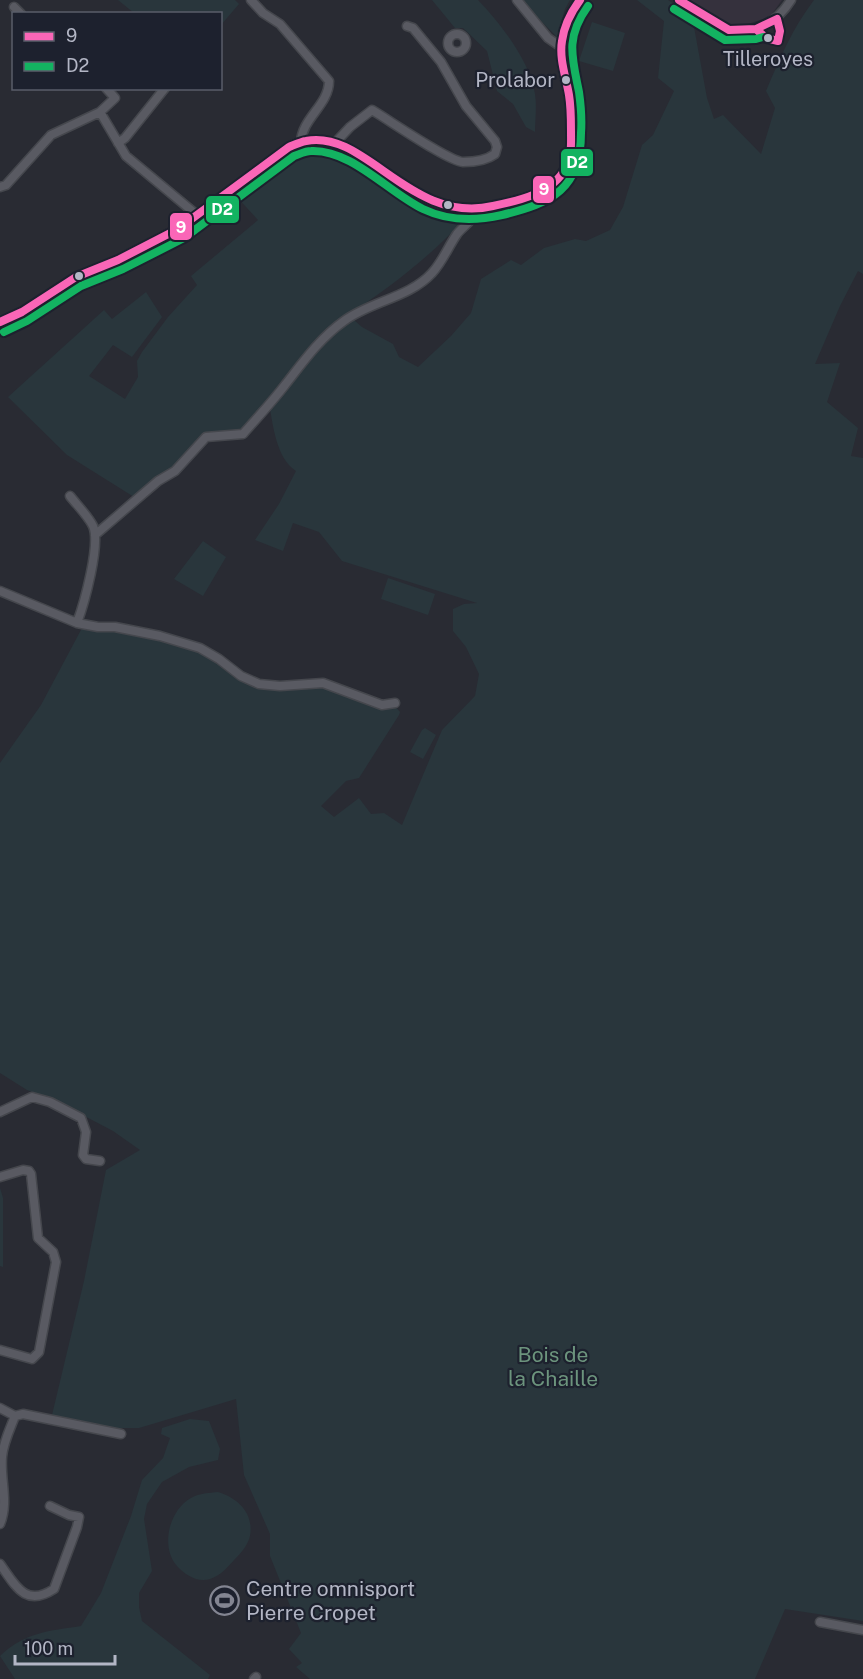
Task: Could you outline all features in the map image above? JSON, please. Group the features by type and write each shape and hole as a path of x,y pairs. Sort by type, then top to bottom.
{"street":[{"path":"250,0 263,13 280,24 328,81 329,93 302,133 301,142"},
{"path":"518,0 548,38 561,47"},
{"path":"0,322 22,312 76,277 167,236 290,147 301,142 316,140 349,149 426,199 448,207 475,209 501,204 532,194 551,184 567,166 571,145 572,115 561,47 563,31 570,14 580,0"},
{"path":"679,0 720,26 739,31 756,29 777,19 791,0"},
{"path":"335,144 350,127 372,110 462,162 484,159 495,154 495,141 466,106 441,62 413,28 407,26"},
{"path":"441,62 452,50"},
{"path":"0,187 6,185 51,135 100,112 115,98 108,90"},
{"path":"118,143 125,138 163,90"},
{"path":"100,112 128,158 197,215"},
{"path":"95,535 158,481 175,471 206,437 243,434 323,337 345,320 368,307 403,293 431,274 447,254 456,235 475,215 475,209"},
{"path":"70,496 93,525 95,535 89,588 77,623"},
{"path":"0,591 77,623 160,636 200,648 241,676 259,684 280,686 323,683 382,705 395,703"},
{"path":"0,1112 32,1096 50,1102 81,1118 86,1127 83,1155 86,1159 100,1161"},
{"path":"0,1177 24,1170 31,1174 38,1238 52,1252 56,1267 39,1352 32,1359 0,1350"},
{"path":"0,1408 15,1416 24,1414 121,1434"},
{"path":"0,1524 4,1513 2,1458 15,1416"},
{"path":"0,1564 27,1596 35,1596 54,1589 79,1517 50,1506"},
{"path":"0,1554 0,1560"},
{"path":"820,1622 863,1630"}],"shaded area":[{"path":"689,0 782,0 772,14 745,25 727,24"}],"green space":[{"path":"118,0 235,0 239,4 222,24 222,12 133,12"},
{"path":"432,0 478,0 496,20 521,56 532,81 536,99 535,132 526,127 513,104 497,91 487,51 463,28 455,28"},
{"path":"520,0 570,0 557,37"},
{"name":"Bois de la Chaille","path":"637,0 668,0 692,16 707,98 714,119 723,115 761,154 775,108 766,91 787,44 806,11 814,0 863,0 863,274 858,271 815,364 840,363 827,402 858,428 851,456 863,458 863,1621 785,1609 755,1679 310,1679 296,1667 302,1663 289,1649 301,1633 270,1556 270,1534 244,1475 236,1399 139,1428 108,1428 52,1415 84,1281 106,1170 140,1150 113,1131 54,1100 27,1090 0,1073 0,763 41,705 82,628 115,630 199,651 248,682 316,685 394,705 400,712 399,715 359,778 346,781 321,806 334,817 359,798 371,814 384,813 402,825 442,730 475,696 479,674 466,647 453,631 453,609 464,604 477,603 342,561 319,532 293,523 283,551 255,540 279,504 296,471 289,465 280,450 269,403 241,432 208,433 174,467 134,497 67,455 8,397 104,310 112,319 146,292 162,317 132,357 113,345 89,376 125,399 138,377 137,361 142,352 168,317 197,285 191,276 258,220 234,194 285,153 298,146 333,146 436,208 467,216 410,270 348,315 362,327 393,344 399,357 418,367 451,336 471,313 481,279 511,260 521,265 544,248 575,239 586,241 610,230 623,207 642,145 653,135 674,91 658,78 664,21"},
{"path":"592,22 625,33 613,71 579,61"},
{"path":"203,541 226,557 203,596 174,579"},
{"path":"388,578 435,594 428,615 381,599"},
{"path":"425,728 436,735 423,759 410,752"},
{"path":"0,1188 3,1198 3,1267 0,1266"},
{"path":"190,1419 209,1421 220,1449 218,1460 189,1467 162,1482 147,1504 144,1519 152,1571 139,1593 139,1607 142,1621 210,1675 208,1679 15,1679 0,1656 28,1637 48,1631 81,1626 101,1593 131,1516 142,1480 163,1458 170,1438 161,1434 162,1428"},
{"path":"218,1492 232,1498 243,1508 251,1528 250,1536 248,1543 230,1565 214,1578 196,1579 177,1566 172,1558 169,1549 169,1529 177,1511 183,1504 198,1495"}],"transit line":[{"name":"9","path":"0,322 22,312 76,277 118,260 178,229 289,147 304,141 328,141 349,149 413,191 437,202 464,208 503,204 544,189 560,176 568,163 570,154 570,104 561,48 566,25 580,0"},
{"name":"9","path":"679,0 729,30 756,29"},
{"name":"D2","path":"4,332 27,321 81,286 123,269 184,238 294,156 311,151 326,152 355,164 410,202 442,216 462,219 492,217 549,199 569,180 576,168 580,152 581,107 572,48 576,28 588,6"},
{"name":"D2","path":"674,9 725,40 763,37"},
{"name":"9","path":"777,19 780,31 778,41 766,38 756,29 777,19"}],"place":[{"name":"Tilleroyes","path":"768,38"},
{"name":"Prolabor","path":"566,80"},
{"name":"Centre omnisport Pierre Cropet","path":"225,1601"}]}
